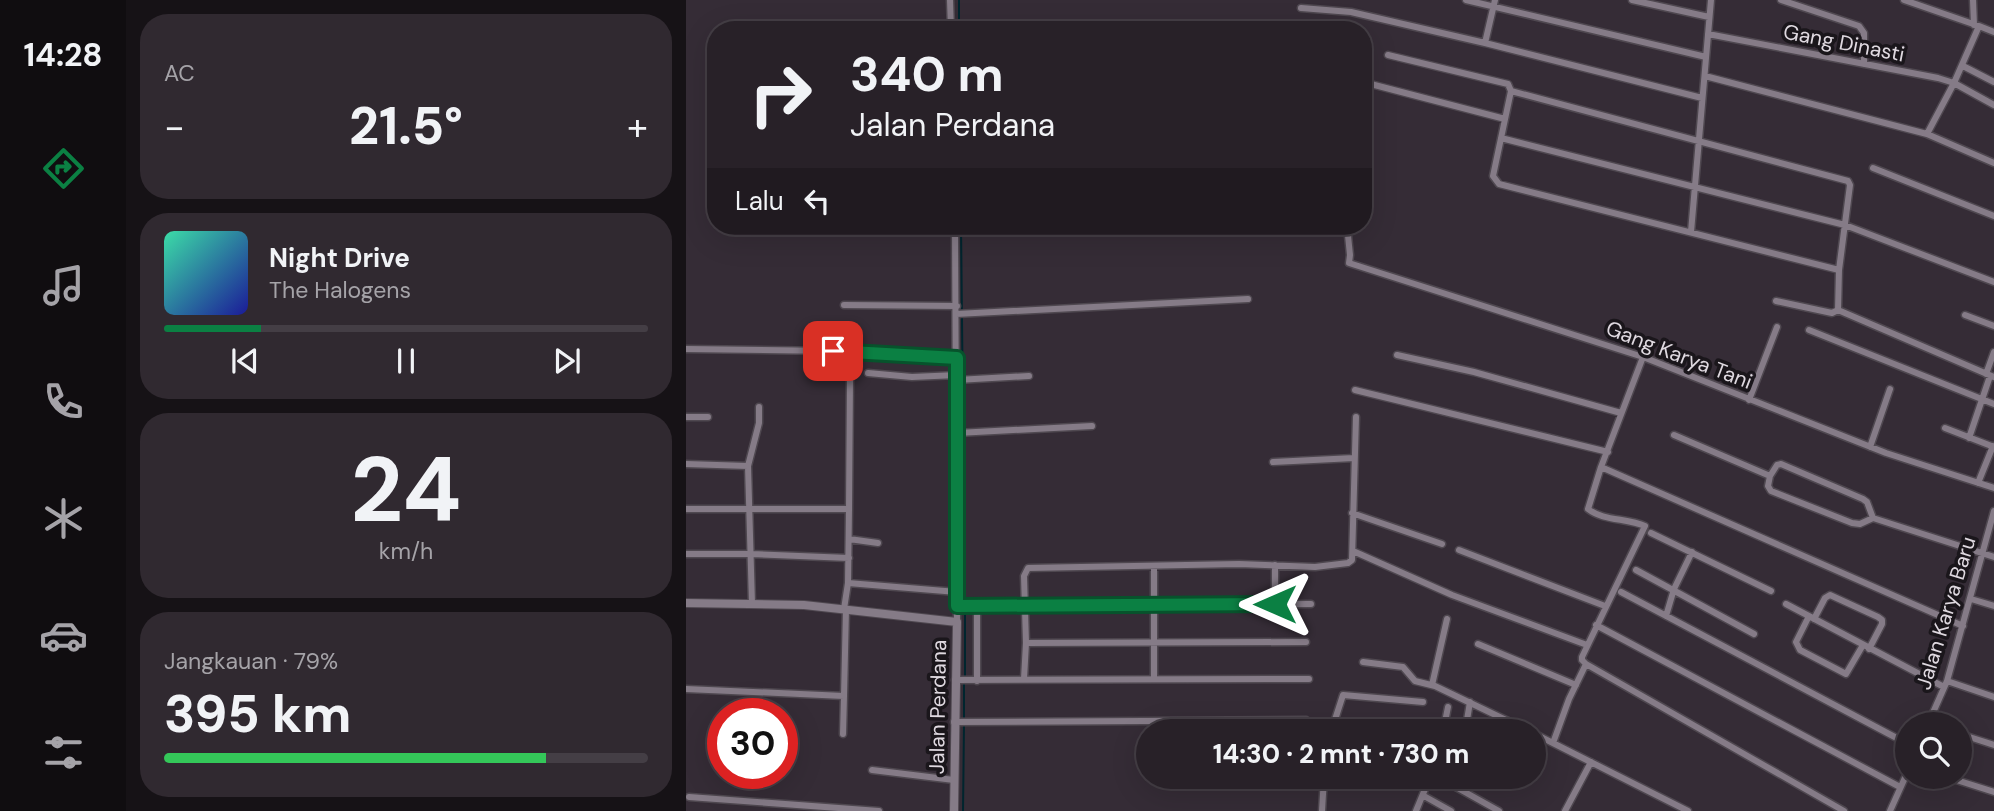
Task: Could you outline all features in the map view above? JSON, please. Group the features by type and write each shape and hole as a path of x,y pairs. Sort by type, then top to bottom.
{"street":[{"path":"950,0 951,21"},
{"path":"1466,0 1495,4 1706,57"},
{"path":"1632,0 1710,17"},
{"path":"1691,232 1711,0"},
{"path":"1781,0 1859,26 1864,33 1864,64"},
{"path":"1904,0 1991,31"},
{"path":"1927,134 1962,66 1976,25 1973,0"},
{"path":"1485,43 1495,4"},
{"path":"1301,8 1351,12 1702,98"},
{"name":"Gang Dinasti","path":"1708,34 1938,78 1954,83 1994,106"},
{"path":"1388,55 1508,84 1511,91 1493,176 1499,184 1839,270"},
{"path":"1962,66 1994,82"},
{"path":"1705,76 1927,134 1994,163"},
{"path":"1372,84 1505,119"},
{"path":"1511,91 1697,143 1848,181 1850,186 1839,270 1838,310"},
{"path":"1501,138 1845,225 1994,282"},
{"path":"1873,168 1994,216"},
{"name":"Jalan Perdana","path":"954,811 960,722 957,622 967,606 957,592 957,358 960,312 956,235"},
{"name":"Gang Karya Tani","path":"1348,235 1349,263 1643,356 1870,447 1994,488"},
{"path":"844,305 960,312 1248,299"},
{"path":"1776,301 1832,313 1838,310"},
{"path":"1838,310 1990,376"},
{"path":"1965,314 1994,326"},
{"path":"1749,400 1777,327"},
{"path":"1808,330 1994,404"},
{"path":"686,349 833,351 957,358"},
{"path":"1969,438 1990,376 1994,352"},
{"path":"1397,355 1474,372 1621,413"},
{"path":"1643,356 1601,467 1588,510 1612,519 1630,520 1645,526 1596,625 1582,660 1844,811"},
{"path":"868,373 912,377 1030,376"},
{"path":"843,734 845,609 849,558 850,378"},
{"path":"1870,447 1890,389"},
{"path":"1355,390 1608,452"},
{"path":"752,604 748,466 759,423 759,407"},
{"path":"686,417 708,417"},
{"path":"1024,679 1024,576 1028,568 1275,565 1315,567 1352,561 1356,417"},
{"path":"958,433 1092,426"},
{"path":"1945,428 1993,447 1978,483"},
{"path":"1674,435 1770,476"},
{"path":"1273,462 1354,458"},
{"path":"686,464 748,466"},
{"path":"1873,518 1867,502 1863,499 1781,464 1777,465 1770,476 1768,486 1771,491 1852,523 1860,524 1873,518 1994,557"},
{"path":"1601,467 1963,626"},
{"path":"686,509 849,509"},
{"name":"Jalan Karya Baru","path":"1934,712 1946,684 1994,511"},
{"path":"1352,513 1442,544"},
{"path":"1651,533 1771,591"},
{"path":"849,539 878,543"},
{"path":"1459,550 1605,606"},
{"path":"1353,551 1452,594 1587,645"},
{"path":"1666,616 1674,589 1692,552"},
{"path":"686,554 849,558"},
{"path":"1275,565 1275,604"},
{"path":"1154,567 1154,678"},
{"path":"1636,570 1754,634"},
{"path":"848,583 957,592"},
{"path":"1621,593 1895,737"},
{"path":"1830,595 1882,620 1866,647 1846,674 1800,650 1797,642 1825,598 1830,595"},
{"path":"1971,599 1994,606"},
{"path":"686,603 804,605 957,622"},
{"path":"975,681 967,606 1311,604"},
{"path":"1786,604 1866,647 1946,684 1994,697"},
{"path":"1432,685 1447,619"},
{"path":"1596,625 1895,784"},
{"path":"1026,643 1306,642"},
{"path":"1478,644 1576,685"},
{"path":"1363,662 1403,667 1415,681 1432,685 1505,719"},
{"path":"1553,743 1586,664"},
{"path":"958,680 1308,679"},
{"path":"686,689 844,696"},
{"path":"1335,719 1343,695 1423,702"},
{"path":"1467,719 1470,702"},
{"path":"1446,719 1448,707"},
{"path":"960,722 1136,721"},
{"path":"1972,738 1994,746"},
{"path":"1546,739 1688,811"},
{"path":"1565,811 1591,762"},
{"path":"872,771 954,780"},
{"path":"1972,785 1994,792"},
{"path":"1322,811 1323,789"},
{"path":"1416,811 1426,789"},
{"path":"1459,789 1499,811"},
{"path":"1890,811 1899,789"},
{"path":"1424,796 1451,811"},
{"path":"689,797 879,811"}],"waterway":[{"path":"959,0 959,21"},
{"path":"961,235 965,603"},
{"path":"965,608 965,676"},
{"path":"964,682 964,718"},
{"path":"963,811 964,724"}],"route":[{"path":"833,351 957,358 957,606 1275,604"}]}
